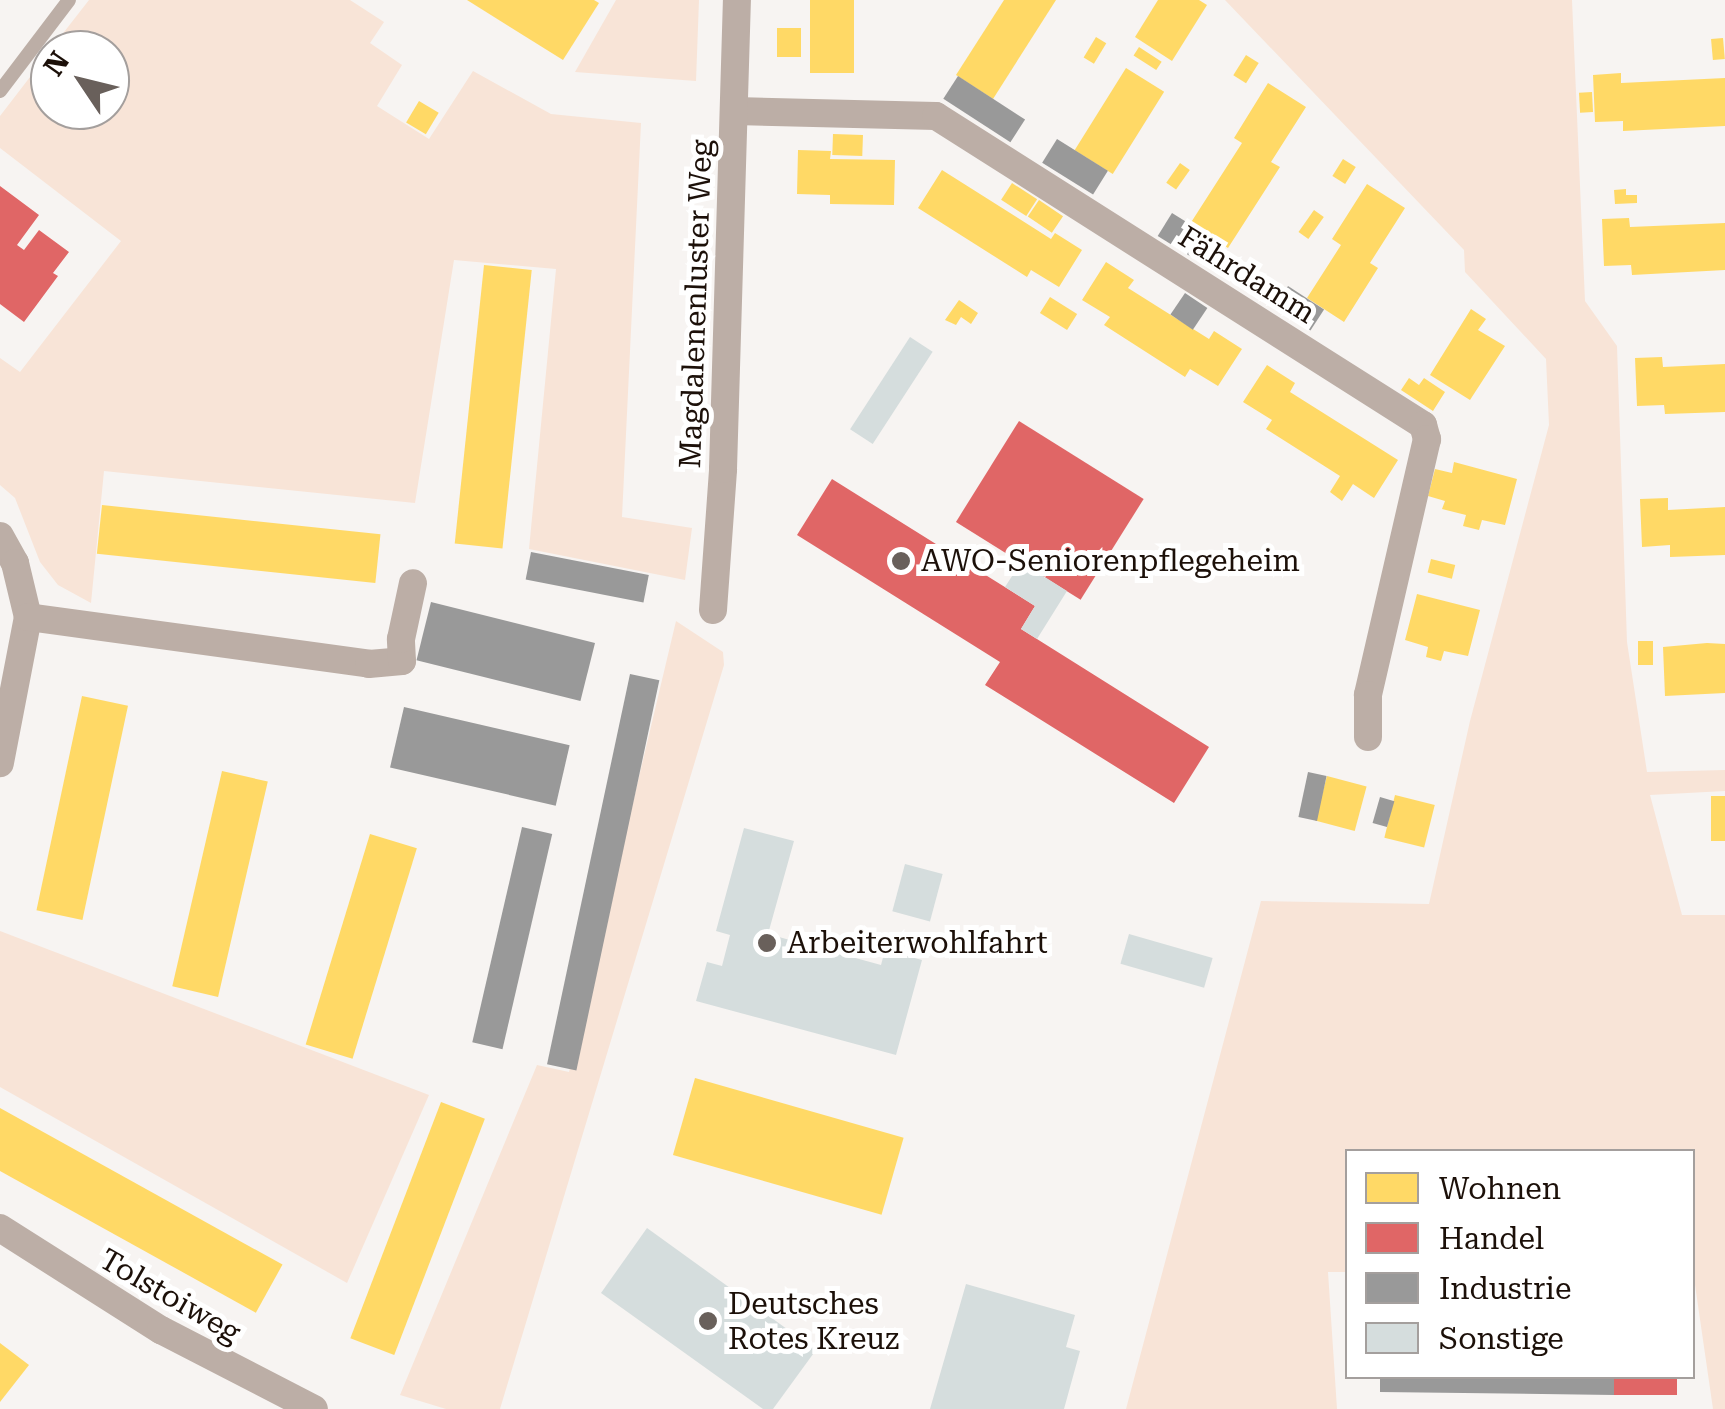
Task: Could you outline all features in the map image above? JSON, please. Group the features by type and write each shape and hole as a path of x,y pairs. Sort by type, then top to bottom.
{"street":[{"name":"Magdalenenluster Weg","path":"713,610 723,469 737,0"},
{"name":"Fährdamm","path":"735,111 936,116 1423,424 1427,440 1368,695 1368,738"},
{"path":"0,536 15,563 28,617 0,762"},
{"path":"28,617 368,664 402,661 401,639 413,583"},
{"name":"Tolstoiweg","path":"0,1228 161,1330 314,1409"}],"lane":[{"path":"0,91 70,0"}],"shaded area":[{"path":"89,0 350,0 384,22 370,43 402,65 377,106 429,139 473,71 551,114 641,123 622,517 692,528 685,580 529,549 556,269 454,260 415,503 104,471 91,603 58,585 40,562 15,498 0,485 0,358 20,372 121,241 0,148 0,116 30,77 30,130 130,130 130,30 66,30"},
{"path":"616,0 699,0 696,81 575,72"},
{"path":"1225,0 1572,0 1585,301 1617,346 1627,642 1647,772 1725,770 1725,791 1650,795 1682,915 1725,915 1725,1409 1713,1409 1695,1285 1695,1149 1345,1149 1345,1272 1328,1272 1337,1409 1126,1409 1261,901 1429,904 1470,721 1549,425 1546,359 1465,272 1464,250"},
{"path":"676,621 723,652 724,665 500,1409 446,1409 400,1395 537,1065 569,1072"},
{"path":"0,931 429,1095 347,1283 0,1087"}],"building: Wohnen":[{"path":"467,0 594,0 599,3 563,60"},
{"path":"810,0 854,0 854,73 810,73"},
{"path":"1004,0 1056,0 993,99 956,75"},
{"path":"1158,0 1199,0 1207,5 1172,61 1135,37"},
{"path":"777,28 801,28 801,57 777,57"},
{"path":"1096,37 1106,43 1094,64 1084,58"},
{"path":"1723,38 1725,59 1713,60 1711,39"},
{"path":"1139,47 1162,62 1156,70 1134,55"},
{"path":"1246,55 1259,63 1246,83 1233,75"},
{"path":"1126,68 1164,92 1113,174 1075,150"},
{"path":"1621,73 1621,83 1725,78 1725,126 1623,131 1623,121 1595,122 1593,75"},
{"path":"1268,83 1306,107 1271,162 1280,167 1228,248 1190,224 1242,143 1234,138"},
{"path":"1592,92 1593,112 1580,113 1579,93"},
{"path":"419,101 439,113 426,134 406,122"},
{"path":"833,134 863,135 862,156 832,155"},
{"path":"798,150 831,151 830,159 895,160 894,205 830,204 830,195 797,194"},
{"path":"1343,159 1356,167 1345,184 1332,176"},
{"path":"1180,163 1190,170 1176,190 1166,183"},
{"path":"942,170 1051,239 1055,233 1082,250 1059,287 1031,270 1027,277 918,208"},
{"path":"1012,183 1037,199 1026,216 1001,200"},
{"path":"1367,184 1405,208 1370,263 1378,268 1344,322 1307,298 1341,245 1332,239"},
{"path":"1626,189 1626,195 1637,195 1637,203 1615,204 1614,190"},
{"path":"1039,200 1063,216 1052,233 1028,217"},
{"path":"1314,210 1324,217 1308,239 1299,232"},
{"path":"1629,218 1630,227 1725,223 1725,270 1632,275 1631,265 1604,266 1602,219"},
{"path":"1106,262 1134,280 1128,288 1209,339 1214,331 1242,349 1218,386 1190,369 1185,377 1104,325 1110,317 1082,300"},
{"path":"484,265 532,270 502,548 455,543"},
{"path":"1050,297 1077,314 1067,330 1040,313"},
{"path":"959,300 978,313 971,324 961,317 956,325 945,320"},
{"path":"1471,309 1486,319 1478,330 1505,346 1470,400 1430,375"},
{"path":"1662,357 1663,367 1725,364 1725,412 1665,414 1664,405 1637,406 1635,358"},
{"path":"1267,365 1295,383 1290,392 1398,460 1374,498 1353,484 1342,501 1330,492 1340,476 1266,429 1272,420 1243,402"},
{"path":"1409,378 1419,385 1424,378 1445,392 1433,411 1401,390"},
{"path":"1454,462 1517,479 1505,525 1482,520 1479,530 1463,526 1466,515 1442,509 1445,501 1428,496 1435,469 1452,473"},
{"path":"1668,498 1668,510 1725,507 1725,555 1670,557 1670,545 1642,547 1640,499"},
{"path":"102,505 380,534 375,583 97,554"},
{"path":"1431,559 1455,565 1452,579 1428,573"},
{"path":"1417,594 1480,610 1468,656 1444,651 1441,661 1426,657 1428,647 1405,640"},
{"path":"1638,641 1653,641 1653,665 1638,665"},
{"path":"1725,644 1725,693 1665,696 1663,647"},
{"path":"82,696 128,706 82,920 36,910"},
{"path":"222,771 268,782 218,997 172,986"},
{"path":"1327,776 1367,787 1355,831 1315,820"},
{"path":"1395,795 1435,805 1424,848 1384,838"},
{"path":"1711,796 1725,796 1725,841 1711,841"},
{"path":"370,834 417,848 353,1059 306,1044"},
{"path":"695,1078 904,1138 882,1215 673,1155"},
{"path":"441,1102 485,1119 394,1355 350,1338"},
{"path":"0,1108 283,1265 256,1313 0,1171"},
{"path":"0,1343 29,1365 0,1402"}],"building: Handel":[{"path":"0,186 39,215 17,245 24,250 39,230 69,252 53,273 58,276 24,322 0,304"},
{"path":"1019,421 1144,499 1081,600 956,522"},
{"path":"832,479 1035,606 1021,629 1209,747 1174,803 985,685 1000,662 797,535"},
{"path":"1614,1379 1677,1379 1677,1395 1614,1395"}],"building: Industrie":[{"path":"958,76 1025,120 1010,142 943,99"},
{"path":"1057,139 1108,171 1093,195 1042,163"},
{"path":"1172,213 1218,242 1203,265 1158,236"},
{"path":"1288,286 1324,309 1310,330 1274,307"},
{"path":"1185,293 1207,308 1193,330 1170,315"},
{"path":"531,552 649,575 643,602 526,579"},
{"path":"431,602 595,643 580,701 416,660"},
{"path":"630,674 659,680 576,1071 547,1064"},
{"path":"404,707 570,745 556,806 390,767"},
{"path":"1308,772 1327,776 1317,821 1298,817"},
{"path":"1380,797 1394,801 1387,827 1373,823"},
{"path":"522,827 552,834 502,1049 472,1042"},
{"path":"1380,1379 1614,1379 1614,1395 1380,1392"}],"building: Sonstige":[{"path":"910,337 933,352 873,444 850,429"},
{"path":"1021,562 1067,591 1037,639 1021,629 1035,606 1005,587"},
{"name":"Arbeiterwohlfahrt","path":"744,828 794,841 768,934 881,965 885,950 922,960 896,1055 696,1001 707,962 722,966 730,935 716,931"},
{"path":"905,864 943,874 930,921 892,911"},
{"path":"1129,934 1213,958 1204,988 1120,964"},
{"name":"Deutsches Rotes Kreuz","path":"647,1228 816,1350 773,1409 763,1409 601,1293"},
{"path":"966,1284 1075,1315 1066,1347 1080,1351 1064,1409 930,1409"}],"place":[{"name":"AWO-Seniorenpflegeheim","path":"901,561"},
{"name":"Arbeiterwohlfahrt","path":"767,943"},
{"name":"Deutsches Rotes Kreuz","path":"708,1321"}]}
